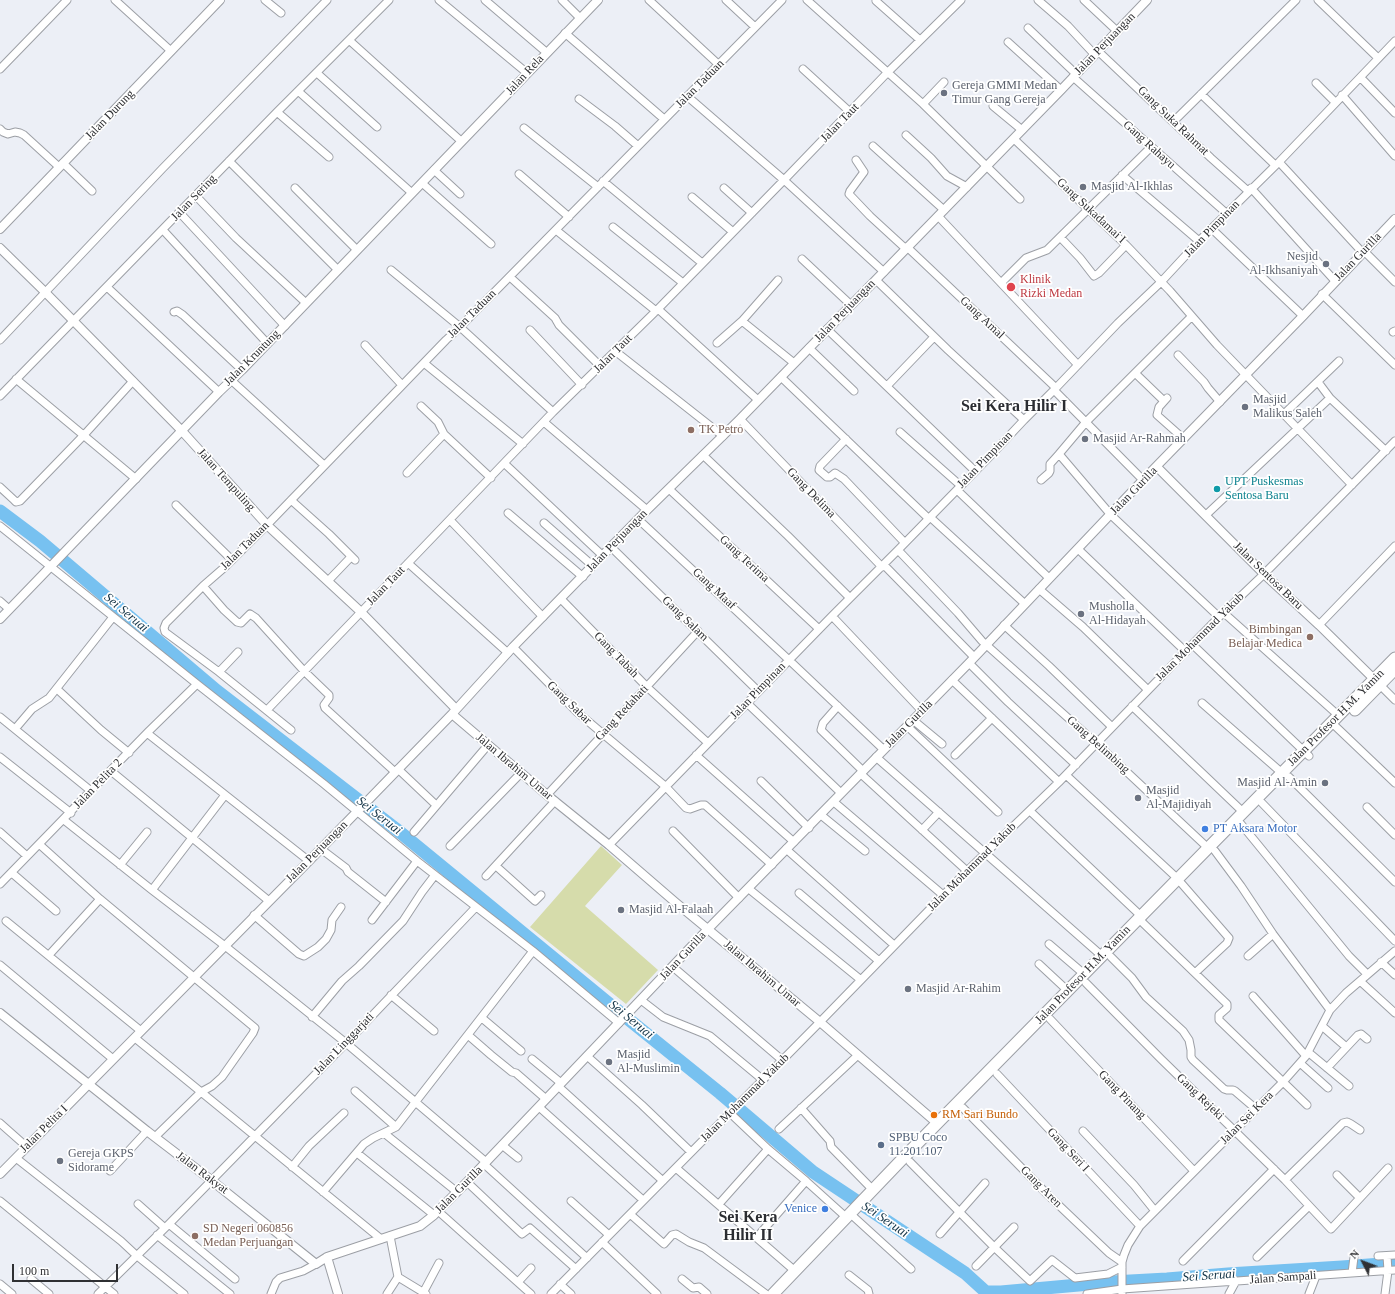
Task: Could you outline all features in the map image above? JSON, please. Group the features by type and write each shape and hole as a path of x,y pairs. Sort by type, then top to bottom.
{"main road":[{"name":"Jalan Profesor H.M. Yamin","path":"1212,850 1243,812 1285,775 1338,722 1377,682 1395,658"},
{"name":"Jalan Profesor H.M. Yamin","path":"1377,682 1395,669"},
{"name":"Jalan Profesor H.M. Yamin","path":"782,1294 871,1196 1009,1057 1050,1019 1085,978 1212,850 1262,803 1285,775"},
{"name":"Jalan Profesor H.M. Yamin","path":"871,1196 910,1162 940,1126 963,1108 997,1074 1009,1057 1068,991 1085,978"},
{"name":"Jalan Profesor H.M. Yamin","path":"773,1294 854,1214"}],"street":[{"path":"0,69 67,0"},
{"path":"115,0 171,51"},
{"name":"Jalan Durung","path":"0,229 220,0"},
{"path":"265,0 281,13"},
{"path":"0,340 162,169 326,0"},
{"name":"Jalan Sering","path":"0,396 277,112 389,0"},
{"path":"440,0 527,73"},
{"path":"485,0 546,52"},
{"path":"562,0 580,18"},
{"name":"Jalan Rela","path":"453,150 546,52 598,0"},
{"path":"649,0 718,64"},
{"path":"726,0 755,27"},
{"name":"Jalan Taduan","path":"219,672 165,632 164,629 166,623 267,525 402,385 782,0"},
{"path":"807,0 923,104 1020,199"},
{"name":"Jalan Taut","path":"267,710 505,464 553,412 657,310 888,72 961,0"},
{"name":"Gang Suka Rahmat","path":"1038,0 1250,190 1335,281"},
{"path":"1084,0 1117,31"},
{"name":"Jalan Perjuangan","path":"89,1084 397,771 454,712 510,650 638,519 740,419 1014,139 1147,0"},
{"path":"1173,122 1296,0"},
{"path":"1318,0 1378,58"},
{"path":"876,1 920,40"},
{"name":"Gang Rahayu","path":"1028,28 1151,147 1226,214"},
{"path":"565,33 664,119"},
{"path":"349,40 462,141"},
{"name":"Jalan Pimpinan","path":"608,845 819,629 883,566 1118,323 1163,284 1199,241 1277,164 1342,94 1361,78 1395,41"},
{"path":"1008,42 1061,90"},
{"path":"803,69 850,112"},
{"path":"317,73 377,127"},
{"path":"1361,78 1395,113"},
{"path":"923,104 944,82"},
{"path":"1316,83 1335,102"},
{"path":"298,91 412,193"},
{"path":"1202,94 1277,164 1395,282"},
{"path":"1342,94 1395,156"},
{"path":"687,96 784,180 884,272"},
{"path":"579,99 615,126 638,146"},
{"path":"993,106 1022,130"},
{"path":"277,112 329,157"},
{"path":"524,128 601,184 702,263"},
{"path":"0,129 8,134 16,132 24,135 92,191"},
{"path":"906,135 931,158 947,176 967,187"},
{"name":"Gang Sukadamai I","path":"1014,139 1126,245 1163,284 1191,317 1352,485"},
{"path":"873,146 944,210"},
{"path":"1001,283 1026,258 1047,250 1151,147"},
{"name":"Jalan Kruntung","path":"0,619 306,304 453,150"},
{"name":"Gang Amal","path":"856,160 864,172 849,194 870,216 907,248 1055,389 1143,480"},
{"path":"229,162 338,270"},
{"path":"434,170 460,194"},
{"path":"519,174 569,217"},
{"path":"1122,175 1199,241"},
{"path":"422,183 490,244"},
{"path":"295,188 357,250"},
{"path":"724,188 752,213"},
{"path":"196,196 236,238 306,304"},
{"path":"692,197 733,232"},
{"path":"180,213 284,326"},
{"path":"938,216 1078,365"},
{"name":"Jalan Gurilla","path":"390,1236 420,1226 436,1213 467,1182 708,929 749,889 786,849 834,802 883,749 972,660 1143,480 1303,316 1322,294 1395,218"},
{"path":"613,227 683,283"},
{"path":"1212,229 1303,316"},
{"path":"163,230 267,343"},
{"path":"556,230 657,310 758,400"},
{"path":"1060,237 1080,258 1094,276 1099,274 1126,245"},
{"name":"Jalan Tempuling","path":"0,248 182,431 267,525 361,612 454,712"},
{"path":"802,259 851,305"},
{"path":"391,270 460,327 553,412"},
{"path":"510,277 555,318 559,325 600,366"},
{"path":"717,343 742,320 778,280"},
{"path":"876,280 934,337 1024,420"},
{"path":"106,287 219,392"},
{"path":"1322,294 1395,365"},
{"path":"174,312 183,315 242,370"},
{"path":"1041,480 1049,473 1050,464 1086,422 1191,317"},
{"path":"742,320 794,364"},
{"path":"827,329 975,471"},
{"path":"530,330 582,385"},
{"path":"887,386 934,337"},
{"path":"365,345 402,385"},
{"path":"809,348 854,391"},
{"path":"615,351 722,436"},
{"path":"1178,355 1204,382 1220,402"},
{"path":"1284,414 1339,362"},
{"path":"424,363 523,444"},
{"path":"1135,373 1165,399 1157,410 1156,415 1184,439"},
{"path":"781,377 929,517 1025,604"},
{"path":"16,379 136,479"},
{"path":"231,380 324,465"},
{"path":"0,487 16,502 20,501 84,435 133,381"},
{"path":"1318,382 1330,398 1386,451"},
{"path":"1206,515 1330,398"},
{"path":"420,406 438,422 444,434 491,478"},
{"name":"Gang Delima","path":"740,419 972,660 992,687 1076,765"},
{"path":"544,422 647,510"},
{"path":"900,432 959,488 1049,578"},
{"path":"407,473 444,434"},
{"path":"846,439 820,466 819,470 827,477 830,477 835,473 844,479 905,542"},
{"name":"Jalan Mohammad Yakub","path":"551,1294 820,1022 984,853 1030,811 1076,765 1221,615 1264,574 1395,441"},
{"path":"1059,454 1111,514 1338,722 1395,783"},
{"path":"703,455 788,536 850,598"},
{"path":"505,464 603,556"},
{"name":"Jalan Sentosa Baru","path":"1157,467 1264,574 1377,682"},
{"name":"Gang Terima","path":"669,489 819,629"},
{"path":"291,500 329,534 352,559 328,581"},
{"path":"176,505 232,560"},
{"path":"508,513 583,577"},
{"name":"Gang Maaf","path":"638,519 883,749"},
{"path":"450,520 543,617"},
{"path":"544,523 593,566"},
{"path":"0,526 52,566 113,617 324,784 417,861 533,951 620,1022"},
{"path":"1319,625 1395,546"},
{"name":"Gang Salam","path":"611,547 758,691"},
{"path":"1078,549 1186,652"},
{"name":"Gang Belimbing","path":"898,550 958,613 978,637 1212,850 1241,886 1272,934 1330,1010"},
{"name":"Gang Sabar","path":"408,563 510,650 577,712 665,786 686,808 704,805 772,865"},
{"path":"203,586 224,610 237,622 241,623 250,614 253,615 329,696 324,705 325,708 436,805"},
{"path":"1039,589 1083,627 1148,690"},
{"name":"Gang Tabah","path":"561,599 647,686 708,743"},
{"path":"0,601 9,609"},
{"path":"832,616 922,711"},
{"path":"15,729 32,709 45,702 57,689 113,617"},
{"path":"1004,625 1112,727"},
{"name":"Gang Redahati","path":"548,795 698,631"},
{"path":"1193,645 1306,754"},
{"path":"238,652 219,672 291,730"},
{"path":"952,680 1059,782"},
{"path":"1377,682 1395,700"},
{"name":"Jalan Pelita 2","path":"0,884 197,684"},
{"path":"57,689 108,736 129,753"},
{"path":"747,703 842,793"},
{"path":"1202,703 1285,775 1395,882"},
{"path":"838,706 823,723 821,730 922,830 967,871"},
{"path":"1132,706 1243,812"},
{"name":"Jalan Ibrahim Umar","path":"454,712 488,745 820,1022 940,1126"},
{"path":"0,717 91,791"},
{"path":"955,755 992,718"},
{"path":"913,720 942,744"},
{"path":"907,726 998,812"},
{"path":"147,734 309,861"},
{"path":"414,832 488,745"},
{"path":"696,755 794,842"},
{"path":"0,757 71,812"},
{"path":"876,757 984,853 1132,978 1146,997 1183,1031 1189,1040 1192,1050 1191,1057 1193,1060 1224,1088 1235,1091 1256,1109"},
{"path":"111,771 269,901"},
{"path":"450,846 521,773"},
{"path":"1066,774 1180,882 1229,938 1226,943 1195,973"},
{"path":"761,781 808,828"},
{"path":"152,890 225,795"},
{"path":"486,876 555,801"},
{"path":"834,802 943,895"},
{"path":"1262,803 1395,941"},
{"path":"1367,806 1395,835"},
{"path":"1030,811 1228,1005 1227,1008 1219,1015 1219,1020 1307,1105"},
{"path":"922,830 939,812"},
{"path":"821,814 865,851"},
{"path":"64,820 346,1043 362,1059 415,1102 485,1163 586,1258"},
{"path":"1241,824 1349,956 1367,974"},
{"path":"673,831 739,898"},
{"path":"0,832 27,856"},
{"path":"120,864 146,832"},
{"path":"39,844 100,899 255,1029 222,1076 212,1086 201,1092 155,1137"},
{"path":"321,848 346,868 348,872 386,902"},
{"path":"786,849 894,945"},
{"path":"372,920 417,861"},
{"path":"496,866 535,901 541,895"},
{"path":"12,873 56,911"},
{"path":"312,1017 342,980 359,966 403,921 435,875"},
{"path":"749,889 861,980"},
{"path":"799,893 879,961"},
{"path":"49,955 100,899"},
{"path":"254,916 299,954 304,956 318,947 326,939 331,930 332,920 341,907"},
{"name":"Jalan Linggarjati","path":"98,1294 167,1226 346,1043 476,907"},
{"path":"6,921 142,1031"},
{"path":"1248,956 1272,934"},
{"name":"Gang Rejeki","path":"1049,944 1085,978 1161,1059 1285,1180 1331,1229 1360,1198"},
{"path":"323,1192 368,1141 396,1127 533,951"},
{"name":"Jalan Sei Kera","path":"1122,1290 1122,1267 1128,1245 1140,1226 1300,1063 1307,1054 1330,1010 1367,974 1395,951"},
{"path":"1381,962 1395,975"},
{"path":"1039,964 1068,991"},
{"path":"0,965 113,1060"},
{"path":"673,967 782,1060"},
{"path":"1360,981 1395,1013"},
{"path":"391,996 434,1031"},
{"path":"1253,996 1307,1054 1349,1086"},
{"path":"638,1003 663,1017 710,1036 763,1080"},
{"name":"Jalan Rakyat","path":"0,1014 147,1131 212,1180 316,1264"},
{"path":"482,1018 521,1051"},
{"name":"Gang Pinang","path":"1050,1019 1194,1171"},
{"path":"1322,1026 1345,1046"},
{"path":"1327,1068 1358,1035 1361,1034 1367,1039"},
{"path":"468,1035 505,1067 516,1073 546,1099"},
{"path":"135,1038 381,1239"},
{"path":"779,1129 858,1055"},
{"path":"587,1056 642,1105 691,1152"},
{"path":"532,1059 663,1181"},
{"path":"1300,1063 1328,1088"},
{"name":"Gang Seri I","path":"997,1074 1140,1226"},
{"name":"Jalan Pelita I","path":"0,1174 89,1084"},
{"path":"355,1091 396,1127"},
{"path":"538,1107 643,1200"},
{"path":"801,1108 830,1141 831,1147 871,1196"},
{"name":"Gang Aren","path":"963,1108 1048,1195 1122,1267"},
{"path":"732,1111 768,1149 806,1181 854,1214 911,1269"},
{"path":"292,1167 309,1146 344,1113"},
{"path":"1285,1180 1343,1123 1347,1122 1360,1130"},
{"path":"0,1123 27,1147"},
{"path":"110,1171 147,1131"},
{"path":"1083,1131 1134,1185 1155,1211"},
{"path":"384,1133 457,1192"},
{"path":"502,1145 518,1158"},
{"path":"719,1204 768,1149"},
{"path":"357,1153 436,1213 531,1294"},
{"path":"16,1158 121,1241 184,1294"},
{"path":"910,1162 994,1247 1031,1281 1052,1260 1075,1278 1108,1274 1122,1267"},
{"path":"676,1168 795,1271"},
{"path":"1337,1175 1360,1198 1388,1168"},
{"path":"1184,1261 1274,1169"},
{"path":"757,1237 806,1181"},
{"path":"467,1182 522,1234 530,1228 576,1268"},
{"path":"940,1234 986,1183"},
{"path":"0,1201 114,1294"},
{"path":"571,1201 609,1236"},
{"path":"138,1204 235,1279"},
{"path":"1257,1257 1309,1206"},
{"path":"630,1214 664,1244 672,1235 676,1234 689,1242 704,1248 766,1294"},
{"path":"976,1266 1014,1227"},
{"path":"158,1235 230,1294"},
{"path":"270,1294 278,1280 304,1271 328,1257 390,1236 398,1277 388,1294"},
{"path":"602,1242 657,1294"},
{"path":"1378,1256 1390,1263 1385,1294"},
{"path":"328,1257 338,1294"},
{"path":"398,1277 424,1293 439,1263"},
{"name":"Jalan Sampali","path":"1087,1294 1236,1281 1316,1276 1353,1265 1390,1263"},
{"path":"518,1282 531,1268"},
{"path":"849,1275 868,1290 870,1294"},
{"path":"1309,1294 1316,1276"},
{"path":"30,1279 49,1294"},
{"path":"682,1279 693,1288 699,1287 707,1294"},
{"path":"1229,1294 1236,1281"},
{"path":"0,1284 12,1294"},
{"path":"560,1284 571,1294"}],"green space":[{"path":"601,846 622,865 585,906 658,970 626,1004 530,927"}],"waterway":[{"name":"Sei Seruai","path":"0,511 40,541 217,691 401,833 720,1093 813,1172 965,1273 986,1292 1395,1263"}],"place":[{"name":"Gereja GMMI Medan Timur Gang Gereja","path":"944,93"},
{"name":"Masjid Al-Ikhlas","path":"1083,187"},
{"name":"Nesjid Al-Ikhsaniyah","path":"1326,264"},
{"name":"Klinik Rizki Medan","path":"1011,287"},
{"name":"Masjid Malikus Saleh","path":"1245,407"},
{"name":"TK Petro","path":"691,430"},
{"name":"Masjid Ar-Rahmah","path":"1085,439"},
{"name":"UPT Puskesmas Sentosa Baru","path":"1217,489"},
{"name":"Musholla Al-Hidayah","path":"1081,614"},
{"name":"Bimbingan Belajar Medica","path":"1310,637"},
{"name":"Masjid Al-Amin","path":"1325,783"},
{"name":"Masjid Al-Majidiyah","path":"1138,798"},
{"name":"PT Aksara Motor","path":"1205,829"},
{"name":"Masjid Al-Falaah","path":"621,910"},
{"name":"Masjid Ar-Rahim","path":"908,989"},
{"name":"Masjid Al-Muslimin","path":"609,1062"},
{"name":"RM Sari Bundo","path":"934,1115"},
{"name":"SPBU Coco 11.201.107","path":"881,1145"},
{"name":"Gereja GKPS Sidorame","path":"60,1161"},
{"name":"Venice","path":"825,1209"},
{"name":"SD Negeri 060856 Medan Perjuangan","path":"195,1236"}],"district":[{"name":"Sei Kera Hilir I","path":"1014,407"},
{"name":"Sei Kera Hilir II","path":"748,1227"}]}
